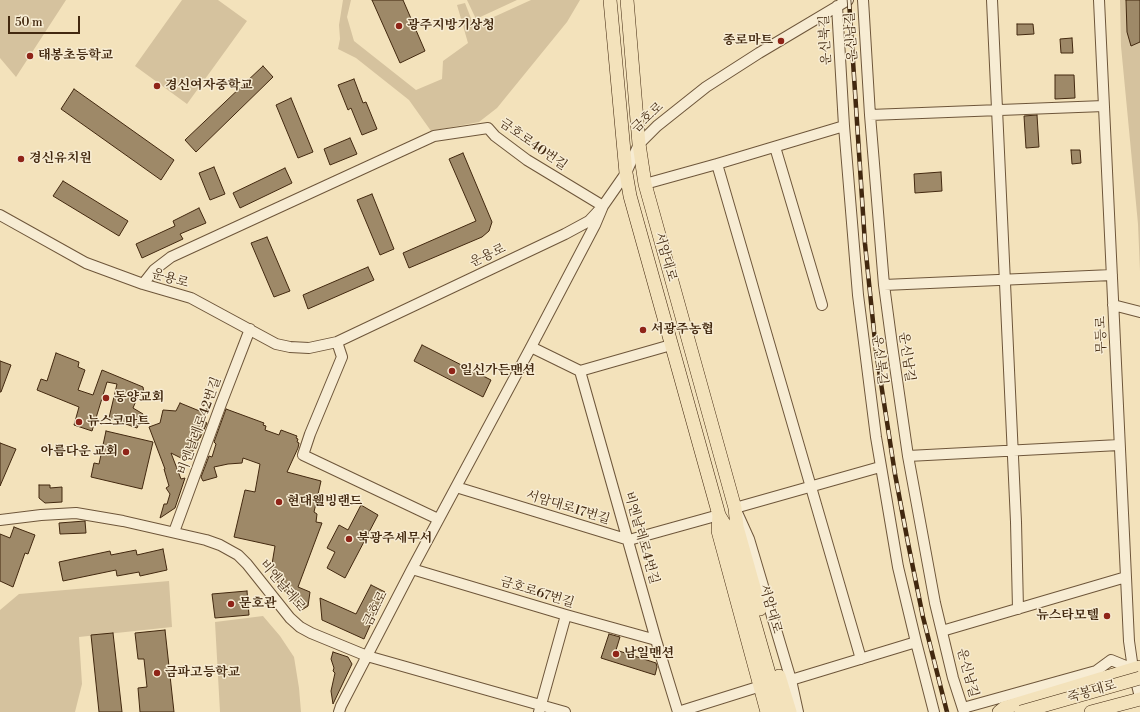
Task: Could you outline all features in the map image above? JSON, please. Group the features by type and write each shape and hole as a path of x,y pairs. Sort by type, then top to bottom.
{"main road":[{"name":"서암대로","path":"610,0 626,173 630,196 719,515 732,528"},
{"name":"서암대로","path":"627,0 645,184 735,508 732,528"},
{"path":"719,515 718,531 767,712"},
{"path":"732,528 780,712"},
{"path":"732,528 790,712"},
{"path":"999,712 1004,708 1103,679 1138,671"},
{"name":"죽봉대로","path":"1021,712 1138,671"},
{"name":"죽봉대로","path":"1054,712 1140,687"},
{"path":"1091,712 1140,698"}],"street":[{"name":"금호로","path":"339,712 340,706 438,519 531,347 595,225 603,206 626,173 640,144 657,126 706,87 749,59 848,0"},
{"name":"운신남길","path":"862,0 884,285 908,456 935,603 953,678 963,710"},
{"path":"992,0 1016,522 1018,609"},
{"name":"무등로","path":"1099,0 1129,641 1138,671 1140,698"},
{"name":"운신북길","path":"837,6 844,126 858,295 880,467 898,567 934,712"},
{"path":"870,115 1104,106"},
{"path":"645,184 844,126"},
{"name":"금호로40번길","path":"143,284 154,270 171,257 420,141 434,136 488,128 495,136 527,160 603,206"},
{"path":"775,147 822,305"},
{"path":"717,164 861,659"},
{"name":"운용로","path":"0,214 86,263 143,284 191,298 276,344 290,347 308,348 337,342 565,234 589,221 603,206"},
{"path":"884,285 1112,275"},
{"path":"1113,305 1140,312"},
{"name":"비엔날레로42번길","path":"174,532 250,329"},
{"path":"337,342 342,357 310,434 303,455 438,519"},
{"path":"531,347 580,371 672,345"},
{"name":"비엔날레로4번길","path":"580,371 629,540 656,640 678,712"},
{"path":"908,456 1119,445"},
{"path":"735,508 880,467"},
{"name":"서암대로17번길","path":"456,487 629,540"},
{"name":"서암대로","path":"735,508 749,539 791,680 798,712"},
{"name":"비엔날레로","path":"0,520 40,515 76,513 102,516 206,540 220,545 238,555 284,611 300,627 326,640 367,656 540,708 565,712"},
{"path":"629,540 719,515"},
{"name":"금호로67번길","path":"412,569 656,640"},
{"path":"942,631 1126,577"},
{"path":"540,708 566,615"},
{"path":"791,680 916,642"},
{"path":"963,710 1096,671 1111,660 1138,671"},
{"path":"678,712 761,686"}],"shaded area":[{"path":"0,0 66,0 16,77 0,58"},
{"path":"182,0 218,0 247,21 187,104 135,66"},
{"path":"343,0 351,0 347,17 354,41 416,90 442,79 443,61 468,43 457,5 465,3 474,26 531,0 580,0 567,22 497,108 479,122 431,131 409,100 356,58 338,49 340,39 339,25"},
{"path":"467,0 517,0 476,19"},
{"path":"1120,0 1140,0 1140,271 1138,224 1121,46"},
{"path":"169,581 172,627 79,637 82,684 75,712 0,712 0,610 19,594"},
{"path":"263,616 280,636 294,657 301,712 220,712 215,622"}],"building":[{"name":"광주지방기상청","path":"372,0 403,0 425,51 400,63"},
{"path":"1126,0 1140,0 1140,42 1131,46 1127,32"},
{"path":"1017,24 1033,24 1034,34 1017,35"},
{"path":"1072,38 1073,53 1061,53 1060,39"},
{"path":"263,66 273,77 196,152 185,140"},
{"path":"1055,75 1074,75 1075,98 1055,99"},
{"path":"354,79 363,103 366,102 377,129 362,135 351,108 348,110 338,85"},
{"path":"74,89 174,160 161,180 61,109"},
{"path":"291,98 313,152 298,158 276,105"},
{"path":"1037,115 1039,147 1026,148 1024,116"},
{"path":"350,138 357,154 330,165 324,149"},
{"path":"1071,150 1080,150 1081,163 1072,164"},
{"path":"463,153 492,222 489,231 482,237 409,268 403,253 476,221 449,159"},
{"path":"214,167 225,194 210,200 199,173"},
{"path":"285,168 292,183 240,208 233,193"},
{"path":"941,172 942,191 915,193 914,174"},
{"path":"63,181 128,221 119,236 53,196"},
{"path":"372,194 394,249 380,255 357,200"},
{"path":"199,208 206,223 180,234 183,239 142,258 136,244 175,226 173,221"},
{"path":"267,237 290,291 274,297 251,243"},
{"path":"368,267 374,280 308,309 303,295"},
{"name":"일신가든맨션","path":"422,345 491,380 483,397 414,361"},
{"path":"56,353 79,362 78,367 85,370 78,390 93,395 102,370 143,387 144,393 138,396 133,408 143,414 137,428 109,418 117,384 107,382 92,431 74,425 79,407 37,390 41,379 47,381"},
{"path":"0,361 11,365 1,392 0,392"},
{"path":"180,403 202,412 201,415 205,417 203,421 207,423 189,460 185,460 171,453 181,479 185,478 175,508 160,518 164,504 167,504 170,494 166,488 169,486 165,469 149,427 160,423 163,410 176,411"},
{"path":"226,409 264,423 263,425 266,426 265,430 279,435 281,430 297,436 297,442 299,443 298,448 287,472 321,481 314,512 317,514 316,522 322,523 298,587 310,592 308,606 300,611 277,581 271,570 275,546 234,537 245,490 255,492 260,464 243,458 242,463 214,467 217,477 203,481 201,477 209,456 212,457 216,444 214,442"},
{"name":"아름다운 교회","path":"106,431 153,442 142,489 91,477 94,463 99,464"},
{"path":"0,443 16,449 0,486"},
{"path":"39,485 50,485 50,488 62,487 62,502 45,503 39,498"},
{"name":"북광주세무서","path":"361,505 378,515 345,578 327,568 335,552 327,548 339,525 348,530"},
{"path":"85,521 86,533 60,534 59,523"},
{"path":"14,527 35,535 28,554 25,553 13,587 0,581 0,534 10,538"},
{"path":"163,549 167,570 140,576 139,572 117,576 116,570 63,581 59,562 110,551 111,555 136,550 137,555"},
{"path":"371,585 385,592 371,620 372,621 364,639 322,620 320,598 356,614"},
{"name":"문호관","path":"247,591 249,615 215,618 212,594"},
{"name":"금파고등학교","path":"165,630 174,712 140,712 138,688 147,687 144,659 138,659 135,633"},
{"path":"113,633 122,712 99,712 91,635"},
{"name":"남일맨션","path":"609,634 620,637 616,650 656,663 657,667 655,675 601,658"},
{"path":"333,652 348,657 352,664 333,704 331,691 335,673 333,671 334,668 331,659"}],"railway":[{"path":"849,0 865,244 876,351 895,474 908,543 923,617 947,712"}],"place":[{"name":"광주지방기상청","path":"399,26"},
{"name":"종로마트","path":"781,41"},
{"name":"태봉초등학교","path":"30,56"},
{"name":"경신여자중학교","path":"157,86"},
{"name":"경신유치원","path":"21,159"},
{"name":"서광주농협","path":"643,330"},
{"name":"일신가든맨션","path":"452,371"},
{"name":"동양교회","path":"106,398"},
{"name":"뉴스코마트","path":"79,422"},
{"name":"아름다운 교회","path":"126,452"},
{"name":"현대웰빙랜드","path":"279,502"},
{"name":"북광주세무서","path":"349,539"},
{"name":"문호관","path":"231,604"},
{"name":"뉴스타모텔","path":"1107,616"},
{"name":"남일맨션","path":"616,654"},
{"name":"금파고등학교","path":"157,673"}]}
